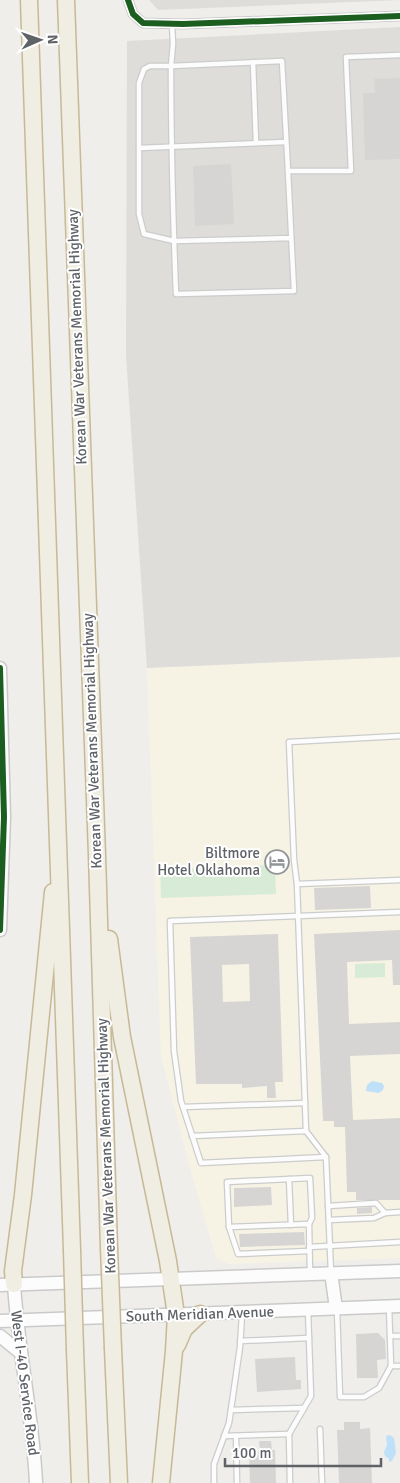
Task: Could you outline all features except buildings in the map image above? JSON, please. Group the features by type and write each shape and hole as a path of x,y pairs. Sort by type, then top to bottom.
{"highway":[{"path":"29,0 80,1483"},
{"name":"Korean War Veterans Memorial Highway","path":"66,0 97,856 109,1248 119,1483"},
{"path":"5,1285 13,1271 23,1195 46,949 59,838"},
{"path":"97,856 122,1037 171,1278 176,1315 161,1483"},
{"path":"174,1351 184,1329 200,1314"}],"main road":[{"path":"0,668 2,767 0,922"},
{"path":"5,1285 400,1270"},
{"path":"331,1273 336,1308"},
{"name":"West I-40 Service Road","path":"5,1285 16,1321 31,1416 36,1483"},
{"name":"South Meridian Avenue","path":"0,1322 395,1306"},
{"path":"0,1336 21,1353"}],"street":[{"path":"128,0 133,14 143,23 172,24 400,16"}],"lane":[{"path":"172,24 173,44 170,66 171,146 174,241 176,294 294,291 282,61 170,66 150,66 144,69 139,83 139,214 144,234 174,241 291,238"},
{"path":"288,171 351,170 346,56 400,55"},
{"path":"252,62 256,143"},
{"path":"139,148 286,142"},
{"path":"331,1273 326,1157 306,1131 297,884 294,860 289,742 400,736"},
{"path":"297,884 400,880"},
{"path":"326,1157 201,1163 183,1108 174,1051 170,921 400,912"},
{"path":"183,1108 305,1103"},
{"path":"192,1136 306,1131"},
{"path":"310,1274 309,1249 309,1224 312,1218 310,1178 227,1182 228,1227 238,1254 309,1249 330,1246 400,1242"},
{"path":"289,1179 291,1225"},
{"path":"328,1206 376,1203 385,1213"},
{"path":"329,1220 374,1218 385,1213 400,1212"},
{"path":"228,1227 309,1224"},
{"path":"336,1308 340,1398 364,1397 378,1388 391,1366 390,1336 395,1306"},
{"path":"290,1483 289,1434 311,1396 308,1309"},
{"path":"214,1483 214,1464 229,1423 242,1312"},
{"path":"390,1336 400,1336"},
{"path":"240,1341 309,1338"},
{"path":"391,1366 400,1366"},
{"path":"230,1410 304,1408"},
{"path":"320,1429 322,1483"},
{"path":"224,1436 289,1434"},
{"path":"236,1436 237,1483"}],"shaded area":[{"path":"149,0 400,0 158,10"},
{"path":"400,27 400,657 147,668 126,355 127,41"},
{"name":"Biltmore Hotel Oklahoma","path":"400,657 400,1258 228,1264 216,1257 192,1175 161,1056 147,668"}],"green space":[{"path":"275,865 276,894 161,898 160,869"},
{"path":"385,963 385,977 355,978 355,964"}],"water":[{"path":"372,1081 382,1083 384,1086 383,1090 379,1093 366,1091 367,1085"},
{"path":"390,1435 394,1438 396,1453 392,1461 389,1462 384,1452 387,1445 386,1436"}],"cycle path":[{"path":"128,0 133,14 143,23 183,24 400,16"},
{"path":"0,668 4,817 0,930"}],"place":[{"name":"Biltmore Hotel Oklahoma","path":"277,862"}]}
